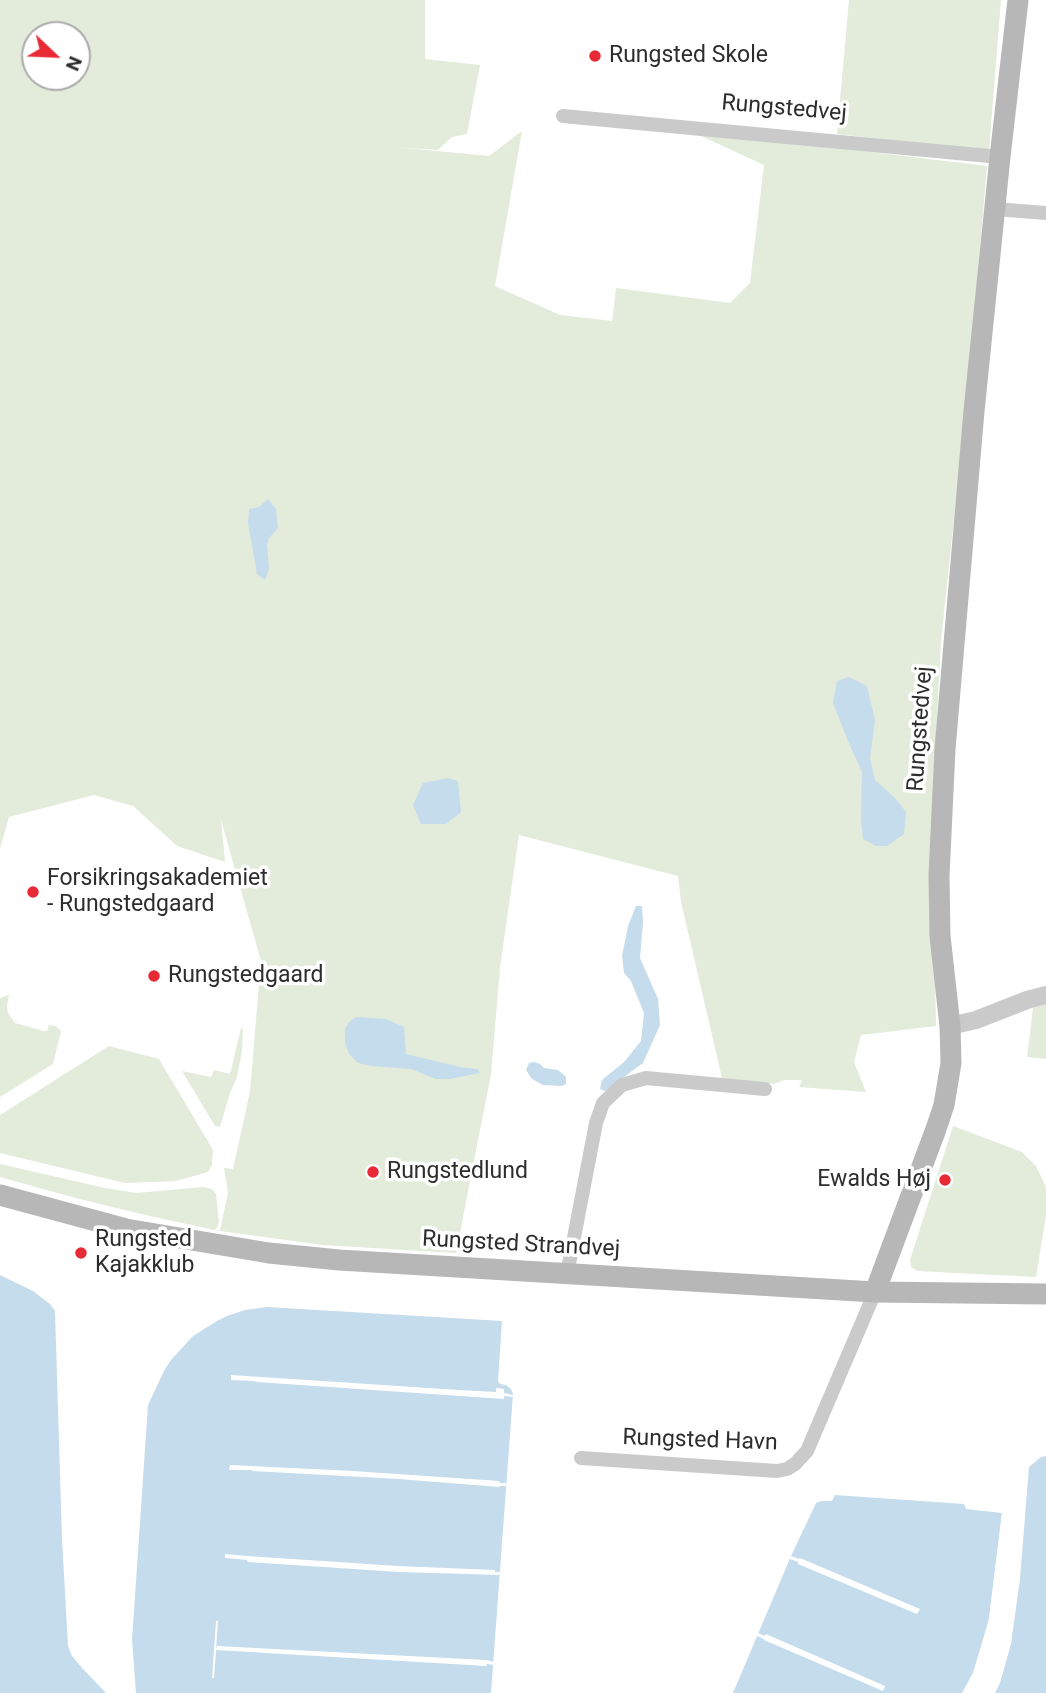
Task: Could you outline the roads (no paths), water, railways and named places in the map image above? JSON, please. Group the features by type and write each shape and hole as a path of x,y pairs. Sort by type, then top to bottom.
{"main road":[{"name":"Rungstedvej","path":"875,1292 944,1105 951,1063 950,1026 940,936 939,876 944,754 973,423 1018,0"},
{"name":"Rungsted Strandvej","path":"0,1195 126,1229 269,1253 339,1260 875,1292 1046,1294"}],"street":[{"name":"Rungstedvej","path":"563,116 1000,157"},
{"path":"995,209 1046,213"},
{"path":"950,1026 976,1020 1046,995"},
{"path":"566,1274 596,1123 603,1103 622,1084 646,1078 765,1089"},
{"name":"Rungsted Havn","path":"581,1458 777,1471 796,1464 807,1451 875,1292"}],"water":[{"path":"268,499 276,509 278,528 269,538 267,545 269,569 265,580 257,574 248,523 249,509 259,507"},
{"path":"849,677 867,686 875,720 870,758 875,780 906,812 904,834 887,846 876,846 863,839 862,772 833,703 837,681"},
{"path":"448,778 458,781 461,812 446,824 421,824 413,805 423,783"},
{"path":"636,906 642,906 640,958 658,999 660,1025 643,1063 605,1091 600,1089 602,1080 624,1062 641,1041 644,1013 631,981 624,973 622,956 628,926"},
{"path":"356,1017 386,1019 404,1027 406,1054 477,1069 480,1073 436,1079 411,1069 358,1063 349,1054 345,1043 345,1029"},
{"path":"534,1062 544,1068 558,1070 566,1077 566,1084 543,1085 532,1079 526,1070 529,1063"},
{"path":"0,1275 33,1291 55,1311 68,1646 72,1656 106,1693 0,1693"},
{"path":"267,1307 502,1321 498,1381 511,1389 513,1394 491,1693 136,1693 132,1640 148,1405 171,1360 193,1336 227,1316"},
{"path":"1046,1456 1046,1693 995,1693 1011,1644 1020,1579 1029,1467"},
{"path":"835,1495 964,1504 966,1509 1002,1513 989,1619 973,1673 962,1693 733,1693 816,1503 832,1501"}],"place":[{"name":"Rungsted Skole","path":"595,56"},
{"name":"Forsikringsakademiet - Rungstedgaard","path":"33,892"},
{"name":"Rungstedgaard","path":"154,976"},
{"name":"Rungstedlund","path":"373,1172"},
{"name":"Ewalds Høj","path":"945,1180"},
{"name":"Rungsted Kajakklub","path":"81,1253"}]}
